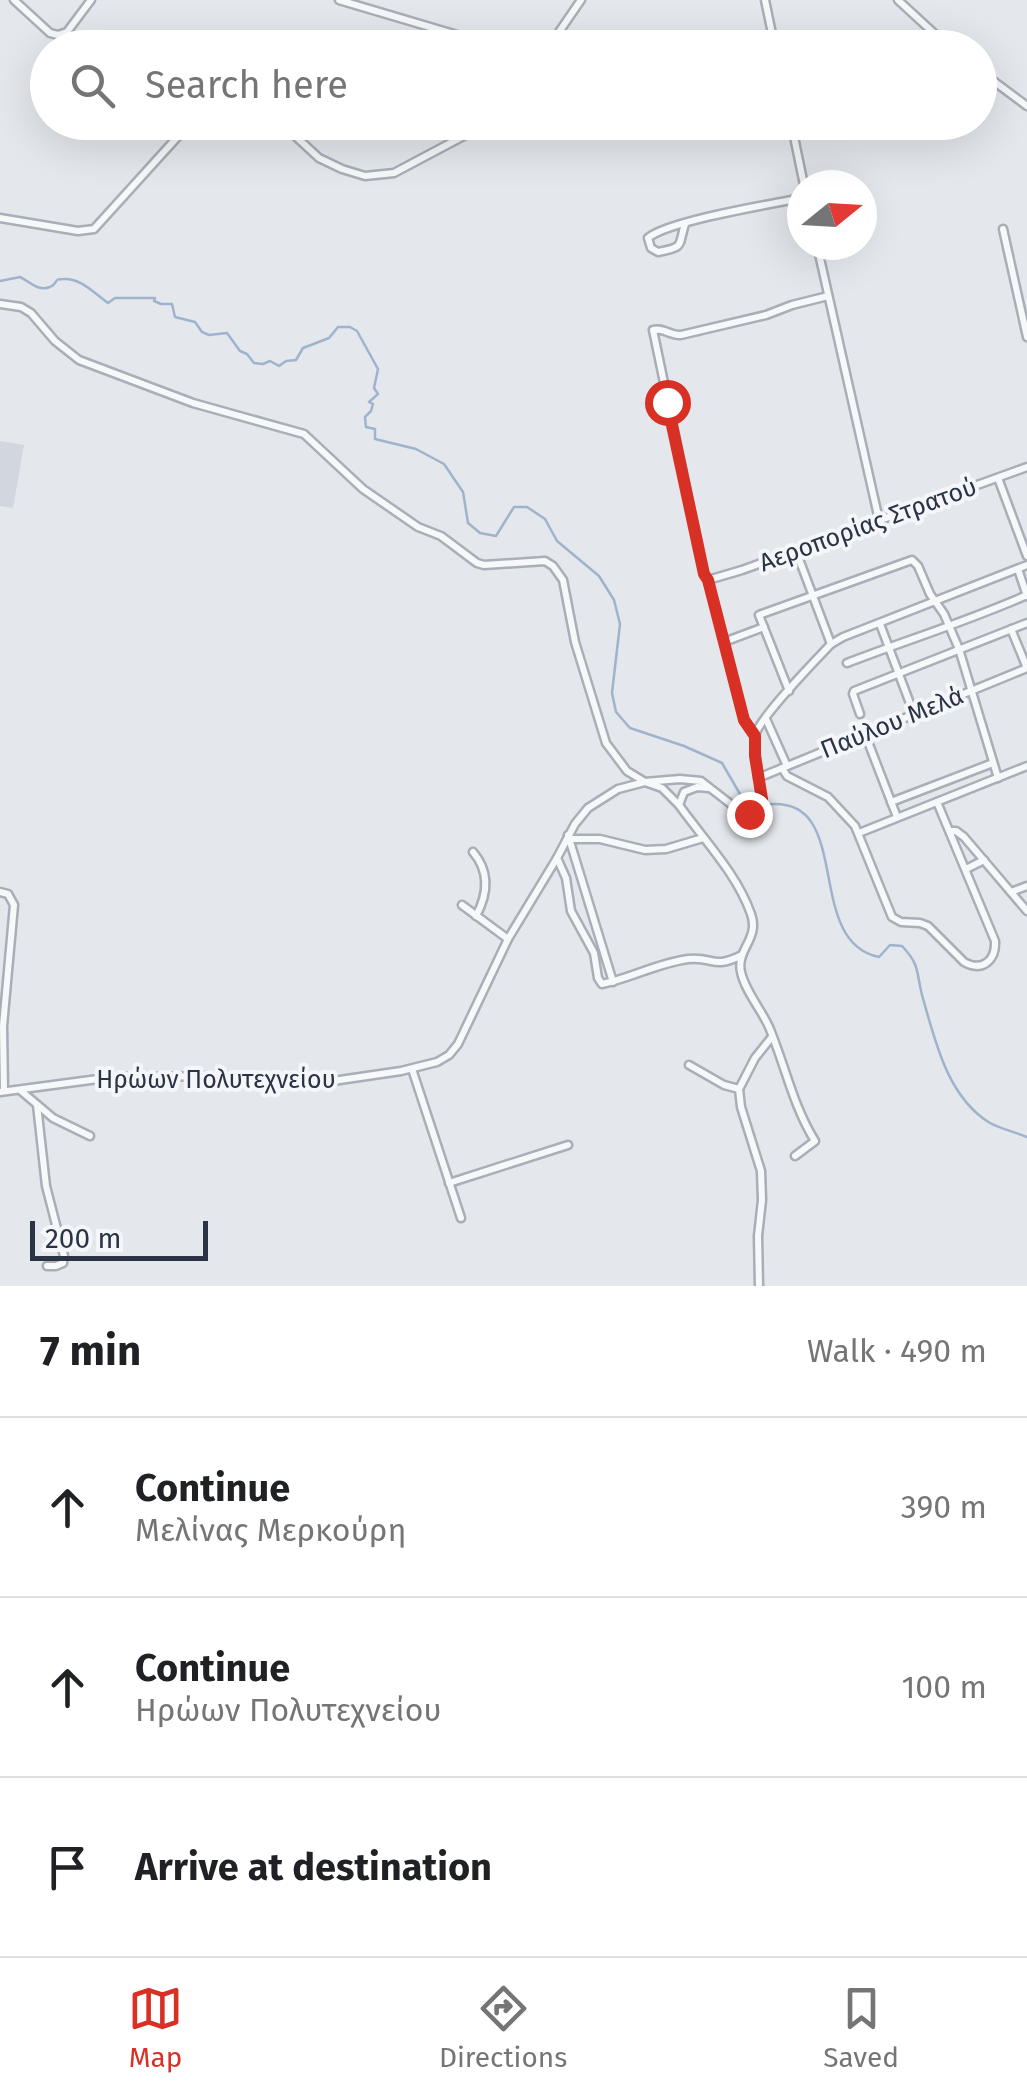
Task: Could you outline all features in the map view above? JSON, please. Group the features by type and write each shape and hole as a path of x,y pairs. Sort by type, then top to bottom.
{"street":[{"path":"14,0 47,30"},
{"path":"68,30 90,0"},
{"path":"338,0 440,30"},
{"path":"560,30 580,0"},
{"path":"765,0 771,30"},
{"path":"898,0 930,30"},
{"path":"997,83 1027,106"},
{"path":"0,218 78,231 94,229 175,140"},
{"path":"300,140 319,158 365,176 394,173 456,140"},
{"path":"795,140 801,170"},
{"path":"685,224 678,246 658,252 650,248 650,234 685,224 787,201"},
{"path":"1003,228 1027,337"},
{"path":"820,260 879,520"},
{"path":"1013,277 1027,274"},
{"path":"1016,288 1027,286"},
{"name":"Ηρώων Πολυτεχνείου","path":"2,1091 114,1077 227,1076 326,1082 437,1062 452,1053 508,940 588,808 602,797 646,782 696,780 738,810 751,814 758,811 761,806 755,736 744,720 704,574 652,330 678,335 828,296"},
{"path":"0,304 21,307 30,313 79,360 194,403 304,434 363,489 418,528 452,543 478,564 544,561 553,566 563,580 575,642 606,742 627,771 662,788 680,805 738,887 750,912 754,932 742,955 740,971 772,1036 796,1104 815,1141 795,1156"},
{"name":"Αεροπορίας Στρατού","path":"708,580 1027,467"},
{"path":"998,477 1027,556"},
{"path":"796,551 831,644"},
{"path":"789,692 759,615 911,559 950,626 998,778"},
{"path":"755,736 831,644 1027,566"},
{"path":"847,664 1027,596 1018,569"},
{"path":"860,714 853,691 1027,622"},
{"path":"880,624 914,714"},
{"path":"724,642 764,628"},
{"path":"1011,629 1027,668"},
{"name":"Παύλου Μελά","path":"758,778 1027,668"},
{"path":"766,718 787,776 828,798 852,823 893,918 928,926 968,965 981,966 994,956 995,941 937,802"},
{"path":"865,734 897,817"},
{"path":"891,802 993,763"},
{"path":"858,833 1027,766"},
{"path":"680,805 684,792 710,788"},
{"path":"950,832 960,834 1027,911"},
{"path":"613,982 568,839 600,839 645,850 666,849 703,838"},
{"path":"473,852 486,878 485,900 476,916"},
{"path":"557,858 566,878 571,911 597,959 602,984 692,958 720,964 742,955"},
{"path":"966,870 984,860"},
{"path":"1011,892 1027,886"},
{"path":"0,892 8,894 14,905 3,1026 2,1091"},
{"path":"462,905 508,940"},
{"path":"759,1286 761,1172 739,1089 772,1036"},
{"path":"689,1065 739,1089"},
{"path":"412,1069 461,1218"},
{"path":"19,1089 53,1118 90,1136"},
{"path":"37,1105 46,1186 64,1256 63,1263 47,1266"},
{"path":"449,1182 568,1145"}],"shaded area":[{"path":"0,441 24,445 13,508 0,506"}],"waterway":[{"path":"0,281 20,277 46,288 58,280 70,279 108,303 115,298 155,298 161,304 172,304 175,317 195,322 202,332 227,333 254,363 270,361 279,366 296,360 303,348 329,338 338,327 357,331 378,369 374,388 378,394 369,402 373,404 365,417 366,427 375,429 375,439 416,449 444,464 463,492 468,523 480,533 496,536 514,507 527,507 545,519 557,541 599,576 614,600 620,624 612,693 616,712 630,728 722,763 744,801 752,805"},
{"path":"764,805 792,807 810,821 821,843 841,925 855,945 879,957 890,945 902,946 912,958 932,1030 953,1083 975,1112 990,1123 1027,1137"}],"route":[{"path":"667,402 704,574 744,720 755,736 761,806 749,814"}]}
